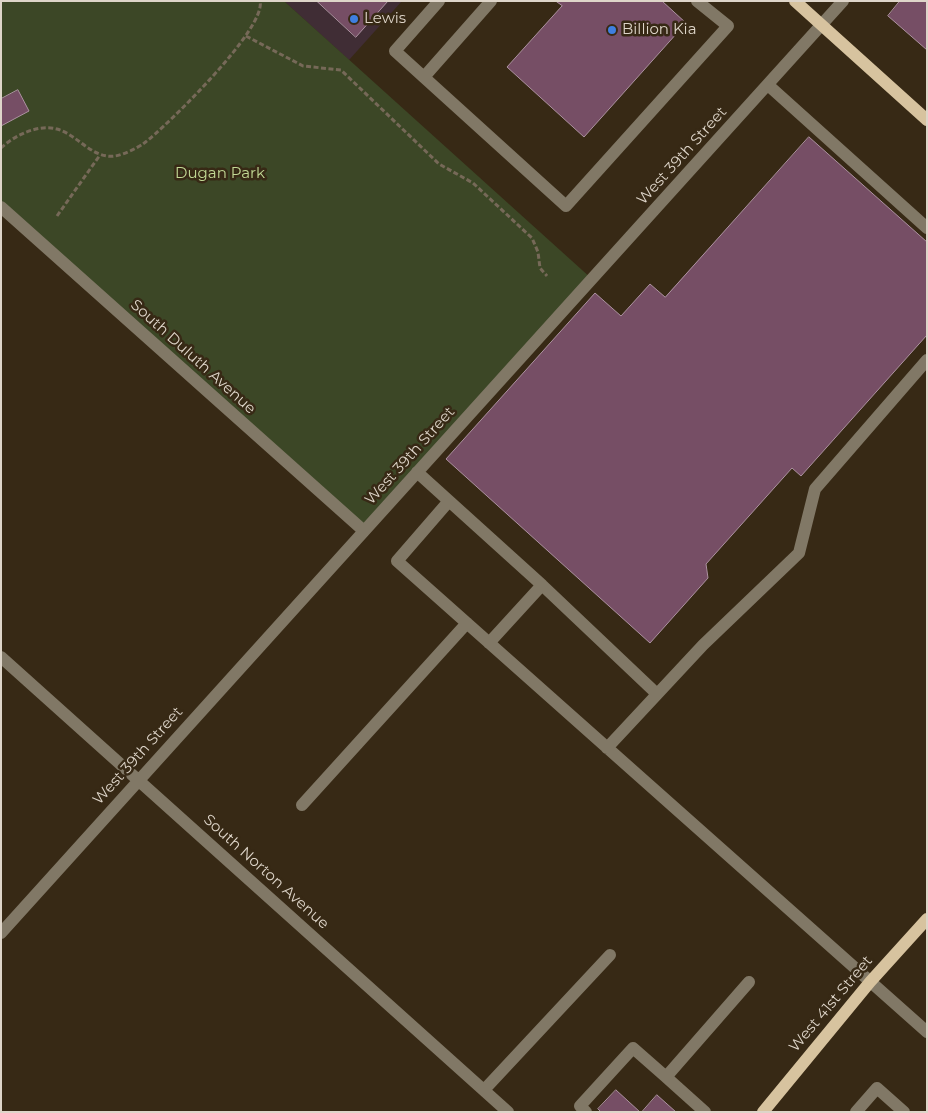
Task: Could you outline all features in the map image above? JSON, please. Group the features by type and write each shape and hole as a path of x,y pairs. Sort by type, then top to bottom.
{"main road":[{"path":"795,1 927,120"},
{"name":"West 41st Street","path":"763,1112 870,982 927,919"}],"street":[{"path":"439,1 395,51 566,206 728,26 697,1"},
{"path":"424,77 491,1"},
{"name":"West 39th Street","path":"1,933 843,1"},
{"path":"768,85 927,228"},
{"name":"South Duluth Avenue","path":"1,207 364,532"},
{"path":"607,748 703,645 799,553 815,489 927,360"},
{"path":"417,472 542,585 658,694"},
{"path":"449,501 397,560 927,1032"},
{"path":"489,643 542,585"},
{"path":"302,805 467,623"},
{"name":"South Norton Avenue","path":"1,657 508,1112"},
{"path":"484,1090 610,955"},
{"path":"666,1078 749,982"},
{"path":"586,1112 580,1106 633,1048 705,1112"},
{"path":"856,1112 877,1088 904,1112"}],"path":[{"path":"1,148 17,136 33,129 57,129 100,155 116,156 142,145 180,112 232,56 258,14 260,1"},
{"path":"246,36 303,66 341,70 439,164 473,182 532,238 538,252 540,268 547,276"},
{"path":"57,216 100,155"}],"shaded area":[{"path":"284,1 402,1 349,60"}],"green space":[{"name":"Dugan Park","path":"1,1 284,1 592,279 364,531 1,207"}],"building":[{"name":"Lewis","path":"317,1 388,1 356,37"},
{"path":"556,1 662,1 686,23 584,137 507,67 562,6"},
{"path":"900,1 927,1 927,50 888,16"},
{"path":"18,90 29,111 1,126 1,99"},
{"path":"809,137 927,242 927,335 801,476 792,468 706,564 708,578 650,643 446,459 595,293 621,316 650,284 665,297"},
{"path":"616,1090 640,1112 601,1112 598,1109"},
{"path":"657,1095 676,1112 642,1112"}],"place":[{"name":"Lewis","path":"354,19"},
{"name":"Billion Kia","path":"612,30"}]}
